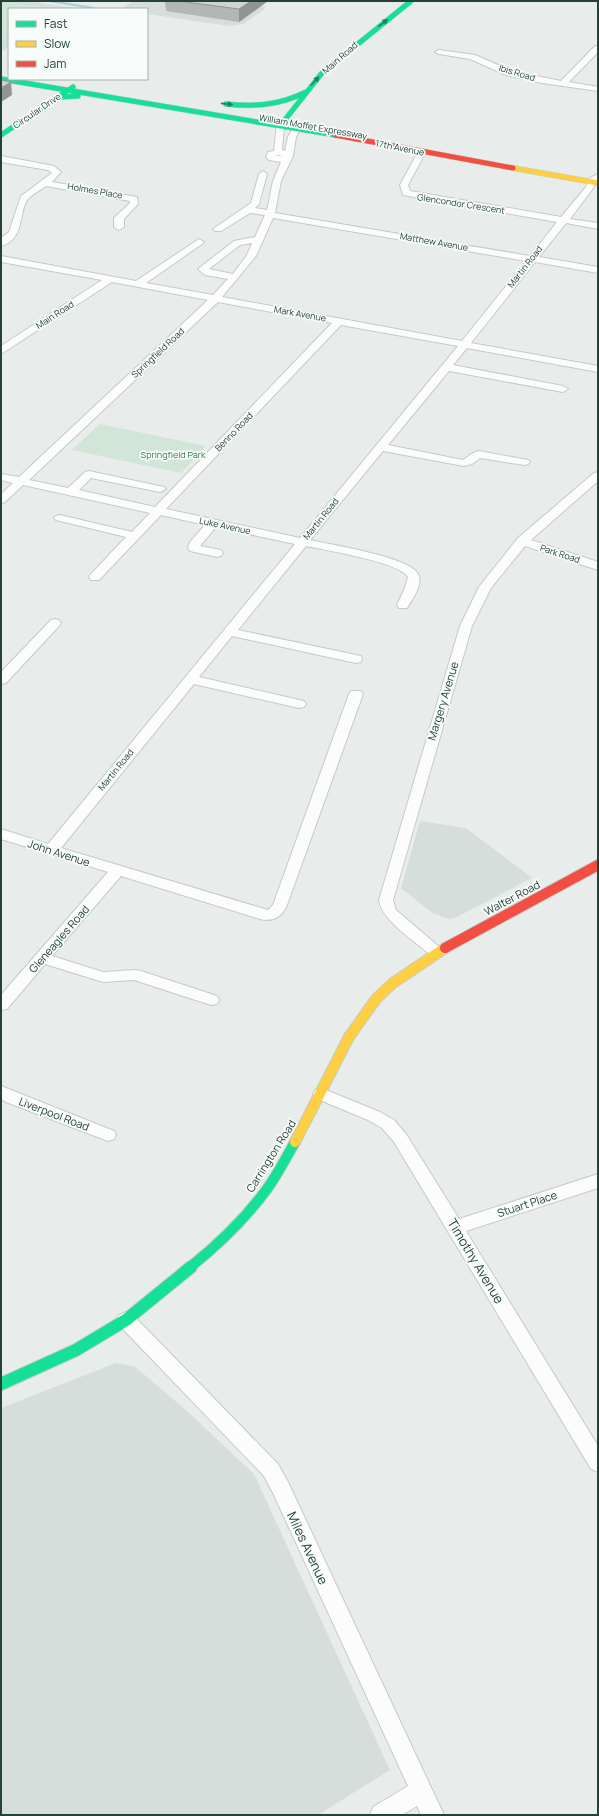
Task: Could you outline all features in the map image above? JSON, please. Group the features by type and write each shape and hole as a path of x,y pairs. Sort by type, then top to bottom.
{"main road":[{"name":"Main Road","path":"282,124 306,92 326,70 411,1"},
{"name":"Main Road","path":"333,77 366,47 422,1"},
{"name":"William Moffet Expressway","path":"8,80 67,88 282,124"},
{"name":"William Moffet Expressway","path":"32,80 67,88"},
{"name":"Circular Drive","path":"1,135 67,88"},
{"name":"Circular Drive","path":"1,130 67,88"},
{"path":"22,121 65,96 106,95 117,92 174,98"},
{"path":"218,103 247,106 271,105 288,102 306,92"},
{"name":"17th Avenue","path":"282,124 300,124 422,152 595,181"},
{"name":"William Moffet Expressway","path":"300,124 535,165 595,181"},
{"path":"535,165 578,170"},
{"name":"Walter Road","path":"437,952 598,866"},
{"name":"Carrington Road","path":"1,1384 76,1350 126,1320 214,1248 237,1225 267,1189 295,1143 349,1037 376,998 393,983 437,952"}],"street":[{"path":"563,84 598,48"},
{"name":"Ibis Road","path":"438,52 472,57 509,73 563,84 598,89"},
{"name":"Springfield Road","path":"1,500 215,299 236,277 251,256 270,214 277,180 277,156 282,124"},
{"name":"Springfield Road","path":"277,180 288,156 292,137 300,124"},
{"name":"Glencondor Crescent","path":"422,152 404,185 406,192 421,198 563,220"},
{"path":"277,156 288,156"},
{"path":"1,160 56,170 56,174 22,201 13,233 1,243"},
{"path":"218,229 255,204 263,174"},
{"name":"Martin Road","path":"51,850 464,345 531,259 595,181"},
{"name":"Holmes Place","path":"44,183 132,198 135,201 134,204 118,218 119,227"},
{"name":"Matthew Avenue","path":"248,210 598,270"},
{"path":"563,220 598,226"},
{"path":"236,277 208,273 203,269 237,243 258,240"},
{"path":"136,285 199,242"},
{"name":"Mark Avenue","path":"1,259 598,370"},
{"name":"Main Road","path":"1,351 109,280"},
{"name":"Benno Road","path":"95,577 339,321"},
{"path":"446,367 563,389"},
{"path":"380,447 464,463 468,462 474,455 479,454 524,462"},
{"path":"71,492 89,474 160,488"},
{"name":"Margery Avenue","path":"437,952 391,913 387,906 386,894 466,626 484,589 505,560 522,541 598,475"},
{"name":"Luke Avenue","path":"1,477 389,561 410,570 414,576 414,583 403,605"},
{"path":"60,518 135,536"},
{"path":"213,523 194,545 194,548 217,553"},
{"name":"Park Road","path":"522,541 598,566"},
{"path":"1,680 55,623"},
{"path":"230,632 356,659"},
{"path":"191,679 299,704"},
{"name":"John Avenue","path":"1,834 266,916 274,914 280,905 356,694"},
{"name":"Gleneagles Road","path":"1,1005 117,871"},
{"path":"42,958 103,977 112,978 135,975 211,1000"},
{"name":"Liverpool Road","path":"1,1092 12,1098 108,1135"},
{"name":"Timothy Avenue","path":"321,1094 374,1116 388,1124 400,1138 456,1227 598,1463"},
{"name":"Stuart Place","path":"456,1227 598,1180"},
{"name":"Miles Avenue","path":"126,1320 271,1470 281,1488 433,1815"},
{"path":"381,1815 421,1791"}],"shaded area":[{"path":"1,1 29,1 75,8 8,8 8,48 1,52"},
{"path":"133,1 229,1 265,7 265,9 243,24 230,26 148,14 148,8 124,7"},
{"path":"420,821 466,828 532,878 455,918 449,919 432,913 401,888"},
{"path":"116,1363 134,1366 187,1411 254,1474 390,1770 318,1815 1,1815 1,1408"}],"green space":[{"path":"1,1 45,8 8,8 8,38 1,41"},
{"name":"Springfield Park","path":"100,424 206,446 181,473 72,450"}],"building":[{"path":"178,1 251,1 239,9"},
{"path":"1,80 11,82 1,88"}],"waterway":[{"path":"50,1 93,8"}],"traffic: fast":[{"path":"280,126 322,73 411,1"},
{"path":"1,79 335,135"},
{"path":"1,135 73,87"},
{"path":"226,104 247,106 267,105 287,101 306,92"},
{"path":"22,121 61,97 78,96"},
{"path":"1,1384 76,1350 126,1320 214,1248 237,1225 267,1189 295,1142"}],"traffic: slow":[{"path":"513,168 598,183"},
{"path":"295,1142 349,1037 376,999 393,983 445,948"}],"traffic: jam":[{"path":"335,135 513,168"},
{"path":"445,948 598,865"}]}
